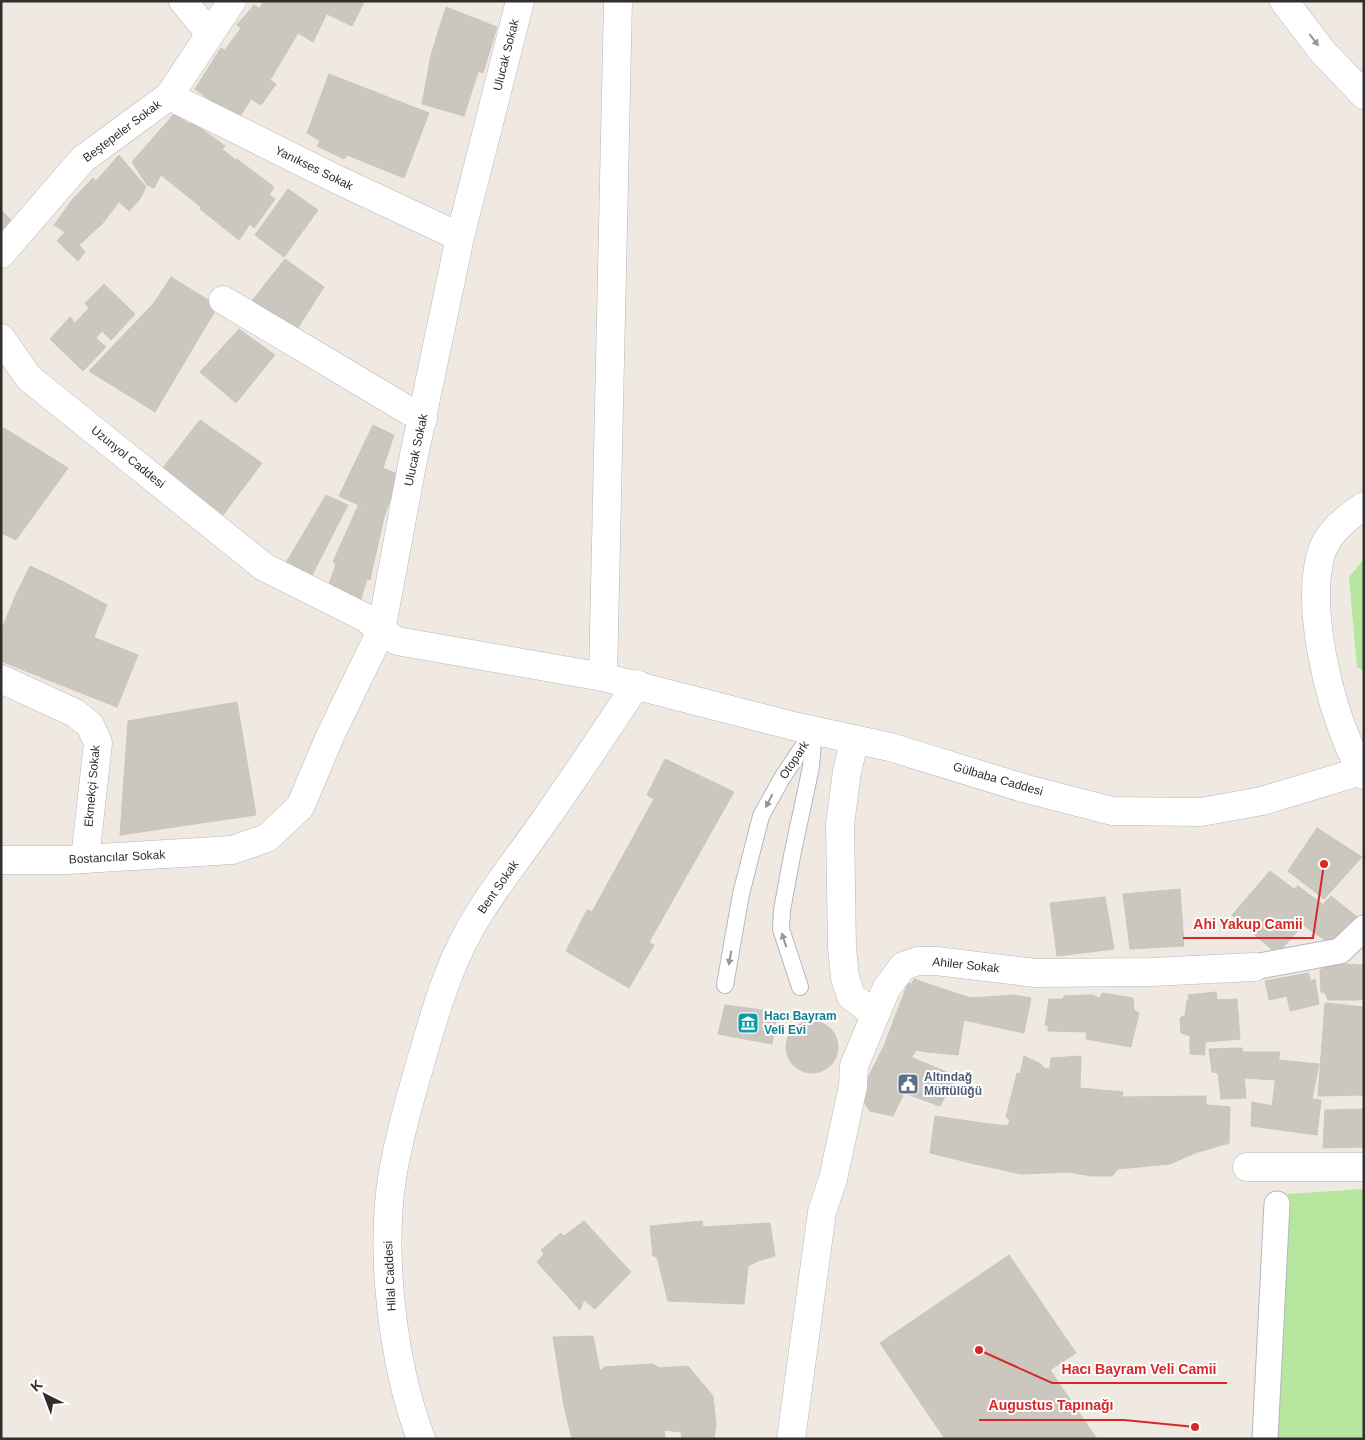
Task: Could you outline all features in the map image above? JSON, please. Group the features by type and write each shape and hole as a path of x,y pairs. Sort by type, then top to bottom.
{"street":[{"path":"183,1 210,34"},
{"name":"Beştepeler Sokak","path":"1,254 84,159 169,96 232,1"},
{"name":"Ulucak Sokak","path":"232,850 267,838 300,807 331,734 381,631 412,465 460,237 520,1"},
{"path":"603,677 618,1"},
{"path":"1284,1 1322,51 1364,95"},
{"name":"Yanıkses Sokak","path":"169,96 336,179 460,237"},
{"path":"223,300 422,419"},
{"name":"Uzunyol Caddesi","path":"1,338 29,378 264,567 366,618 381,631"},
{"path":"1362,773 1343,732 1334,705 1317,624 1316,588 1322,552 1334,529 1364,506"},
{"name":"Gülbaba Caddesi","path":"381,631 397,640 637,684 814,730 890,747 1023,788 1112,810 1201,812 1262,801 1362,773"},
{"name":"Ekmekçi Sokak","path":"1,679 75,713 90,725 98,743 85,859"},
{"name":"Bent Sokak","path":"406,1112 432,1022 455,958 479,913 544,822 637,684"},
{"path":"855,739 847,771 840,825 842,947 845,978 851,996 875,1014"},
{"name":"Bostancılar Sokak","path":"1,860 85,859 232,850"},
{"name":"Ahiler Sokak","path":"791,1439 822,1212 833,1179 853,1086 854,1066 886,989 904,966 918,961 936,960 1035,973 1152,972 1254,967 1340,951 1364,928"},
{"name":"Hilal Caddesi","path":"406,1112 392,1179 388,1244 394,1333 413,1418 421,1439"},
{"path":"1248,1167 1364,1167"},
{"path":"1265,1439 1277,1204"}],"lane":[{"name":"Otopark","path":"725,985 741,894 761,816 782,778 814,730"},
{"name":"Otopark","path":"800,987 780,929 790,865 812,767 814,730"}],"green space":[{"path":"1364,559 1364,671 1357,667 1349,577"},
{"path":"1364,1189 1364,1439 1274,1439 1288,1194"}],"building":[{"path":"264,1 333,1 313,42 259,9"},
{"path":"333,1 364,2 352,26 327,14"},
{"path":"254,5 298,33 270,80 225,50 241,28 237,25"},
{"path":"446,7 497,27 483,73 431,55"},
{"path":"221,48 276,84 261,105 251,99 238,120 195,89"},
{"path":"431,55 478,72 464,116 422,104"},
{"path":"329,74 429,113 404,178 347,155 344,159 317,146 320,141 307,133"},
{"path":"174,114 189,124 192,122 225,146 222,149 237,161 201,207 161,175 154,188 147,185 132,162"},
{"path":"119,155 146,187 140,199 129,211 96,181"},
{"path":"237,159 274,187 269,195 275,199 254,228 250,224 239,240 200,209"},
{"path":"93,178 119,202 102,224 72,200"},
{"path":"288,189 318,210 284,257 255,235"},
{"path":"72,200 102,224 79,245 85,252 78,261 57,241 65,232 54,225"},
{"path":"1,210 15,224 1,240"},
{"path":"285,259 324,287 294,334 251,302"},
{"path":"171,277 218,306 203,331 154,303"},
{"path":"104,284 135,314 111,340 102,331 96,338 106,347 83,371 50,339 70,317 75,323 89,308 85,303"},
{"path":"154,303 203,331 155,412 89,371"},
{"path":"239,329 275,355 236,403 200,372"},
{"path":"200,420 262,463 223,515 162,469"},
{"path":"373,425 394,435 383,468 399,475 384,517 339,496"},
{"path":"4,428 68,468 16,540 1,533 1,431"},
{"path":"326,495 348,505 311,577 286,563"},
{"path":"358,506 384,517 370,580 333,562"},
{"path":"336,564 367,579 360,602 328,587"},
{"path":"30,566 62,581 49,612 15,597"},
{"path":"62,581 107,605 94,637 50,620 52,614 49,612"},
{"path":"15,597 52,614 28,672 1,661 1,631"},
{"path":"50,620 138,655 117,707 28,672"},
{"path":"237,702 256,815 120,835 128,721"},
{"path":"665,759 734,792 649,942 654,945 629,988 566,951 587,910 592,912 654,799 647,795"},
{"path":"1317,828 1362,857 1324,899 1288,871"},
{"path":"1270,871 1294,889 1298,886 1322,904 1277,954 1232,915"},
{"path":"1180,889 1184,946 1130,949 1123,894"},
{"path":"1331,896 1361,920 1335,947 1303,925"},
{"path":"1105,897 1114,949 1057,956 1050,903"},
{"path":"1333,963 1359,965 1359,1000 1328,1000 1325,993 1321,992 1320,970"},
{"path":"1359,965 1364,965 1364,999 1359,1000"},
{"path":"1308,973 1311,981 1315,979 1319,1004 1290,1011 1287,996 1269,1000 1265,981"},
{"path":"914,979 946,990 927,1052 916,1050 912,1057 884,1046 908,983 912,984"},
{"path":"946,990 971,998 964,1020 958,1055 927,1052"},
{"path":"1216,992 1217,1000 1237,999 1240,1039 1205,1042 1205,1055 1190,1054 1190,1036 1181,1033 1180,1018 1185,1015 1187,1000 1189,999 1188,995"},
{"path":"1102,993 1133,998 1134,1010 1139,1013 1131,1047 1086,1039 1092,995 1100,998"},
{"path":"1014,995 1031,998 1024,1033 964,1020 971,998"},
{"path":"1092,995 1088,1032 1048,1031 1048,1026 1045,1025 1049,999 1063,999 1064,996"},
{"path":"1325,1003 1364,1007 1364,1095 1318,1096"},
{"name":"Hacı Bayram Veli Evi","path":"725,1005 777,1012 772,1044 718,1034"},
{"path":"807,1021 817,1021 826,1025 834,1033 838,1047 834,1061 826,1069 817,1073 807,1073 798,1069 790,1061 786,1052 786,1042 790,1033 798,1025"},
{"name":"Altındağ Müftülüğü","path":"884,1046 956,1076 940,1106 904,1093 893,1116 870,1111 859,1095"},
{"path":"1242,1048 1246,1098 1221,1099 1218,1073 1212,1072 1209,1049"},
{"path":"1242,1052 1280,1052 1275,1080 1245,1078"},
{"path":"1024,1056 1041,1064 1045,1069 1050,1068 1051,1058 1081,1056 1080,1088 1123,1092 1117,1131 1099,1132 1091,1176 1069,1172 1021,1174 975,1164 982,1123 1008,1126 1010,1120 1006,1117 1017,1073 1020,1074"},
{"path":"1278,1060 1319,1064 1312,1099 1321,1100 1317,1135 1251,1126 1252,1102 1272,1106"},
{"path":"1206,1096 1206,1105 1196,1104 1195,1153 1170,1164 1118,1169 1112,1176 1091,1176 1099,1132 1117,1131 1122,1097"},
{"path":"1196,1104 1230,1107 1229,1143 1195,1153"},
{"path":"1364,1109 1364,1147 1323,1148 1325,1110"},
{"path":"935,1116 982,1123 975,1164 930,1153"},
{"path":"584,1221 631,1272 595,1309 584,1300 580,1310 537,1262 544,1254 541,1250 561,1233 564,1236"},
{"path":"702,1221 703,1227 770,1223 775,1256 748,1266 744,1304 668,1301 657,1257 653,1256 650,1226"},
{"path":"1009,1255 1076,1353 1050,1370 1097,1439 945,1439 880,1343"},
{"path":"593,1336 600,1371 605,1367 652,1364 660,1368 656,1378 662,1406 665,1439 572,1439 564,1406 553,1337"},
{"path":"688,1366 713,1396 716,1424 714,1439 682,1439 681,1432 664,1430 662,1406 656,1378 660,1368"}],"place":[{"name":"Ahi Yakup Camii","path":"1324,864"},
{"name":"Hacı Bayram Veli Evi","path":"748,1023"},
{"name":"Altındağ Müftülüğü","path":"908,1084"},
{"name":"Hacı Bayram Veli Camii","path":"979,1350"},
{"name":"Augustus Tapınağı","path":"1195,1427"}]}
